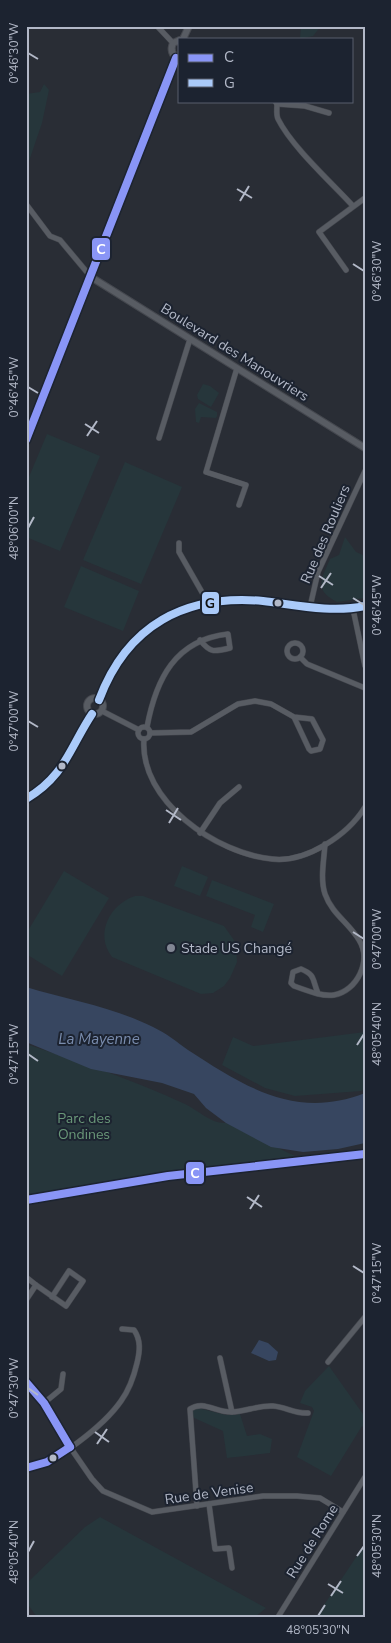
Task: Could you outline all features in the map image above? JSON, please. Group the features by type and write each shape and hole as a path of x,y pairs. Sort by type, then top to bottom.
{"street":[{"path":"26,441 178,58 172,53 173,43 157,26"},
{"path":"183,38 189,26"},
{"path":"173,43 178,41"},
{"path":"329,113 306,106 276,103 278,118 288,133 353,206"},
{"path":"346,270 319,232 365,198"},
{"path":"26,204 50,236 60,240 91,277"},
{"name":"Boulevard des Manouvriers","path":"91,277 365,448"},
{"path":"159,438 190,338"},
{"path":"237,368 206,472 246,485 239,505"},
{"name":"Rue des Rouliers","path":"310,607 318,572 365,471"},
{"path":"179,542 179,552 207,601"},
{"path":"99,700 104,686 117,663 130,646 148,628 174,612 207,601 231,599 310,607 353,609 365,606"},
{"path":"353,609 363,643 365,666"},
{"path":"150,733 147,727 158,686 174,660 200,640 209,636 228,634 230,648 213,652 208,650 200,640"},
{"path":"300,657 307,664 365,688"},
{"path":"92,714 87,708 88,703 92,699 99,700 102,703 102,711"},
{"path":"150,733 191,732 238,704 254,701 271,704 294,717 312,719 323,740 320,749 314,751 308,749 294,717"},
{"path":"26,800 43,789 55,777 80,730 92,714 102,711"},
{"path":"102,711 139,730 147,727"},
{"path":"139,730 138,736 144,739"},
{"path":"144,739 149,737 150,733"},
{"path":"144,739 143,748 157,787 175,812 200,833 246,853 274,860 296,857 325,844 340,834 363,812 365,807"},
{"path":"200,833 220,804 239,787"},
{"path":"318,994 313,976 309,972 301,969 293,972 291,983 294,986 318,994 334,995 345,992 358,979 363,958 359,940 341,921 325,894 323,878 325,844"},
{"path":"26,1200 215,1170 365,1154"},
{"path":"26,1278 66,1306 83,1280 69,1271 52,1296"},
{"path":"26,1300 36,1285"},
{"path":"328,1362 364,1321"},
{"path":"26,1468 47,1462 70,1447 109,1416 123,1400 139,1354 140,1342 134,1330 122,1329"},
{"path":"220,1358 232,1412"},
{"path":"44,1403 61,1389 63,1374"},
{"name":"Rue de Venise","path":"26,1382 44,1403 70,1447 92,1479 103,1491 152,1512 263,1496 320,1498 343,1512"},
{"path":"197,1506 190,1409 196,1404 219,1411 232,1412 276,1406 299,1414 308,1413"},
{"name":"Rue de Rome","path":"278,1617 365,1477"},
{"path":"209,1504 215,1549 229,1548 232,1568"}],"green space":[{"path":"301,26 321,26 313,36 300,38"},
{"path":"44,84 49,90 42,123 26,170 26,94 40,92"},
{"path":"203,384 210,386 219,393 211,407 198,399 197,395"},
{"path":"199,403 217,412 216,418 201,417 199,423 196,422 195,409"},
{"path":"47,434 100,456 60,551 26,537 26,484"},
{"path":"125,462 182,487 141,584 83,560"},
{"path":"345,537 356,552 365,556 365,598 337,602 330,598 322,589 322,579 330,559 339,555"},
{"path":"81,566 139,591 123,631 64,607"},
{"path":"182,866 208,877 200,896 174,886"},
{"path":"64,871 109,898 62,976 26,954 26,934"},
{"path":"212,880 274,904 263,932 251,927 255,915 206,896"},
{"name":"Stade US Changé","path":"135,896 143,896 224,926 236,943 237,962 224,986 213,993 201,994 112,957 104,939 107,921 118,906"},
{"path":"365,1032 365,1089 361,1091 295,1096 265,1088 222,1065 233,1037 253,1046"},
{"name":"Parc des Ondines","path":"26,1044 146,1087 185,1104 210,1119 226,1123 295,1156 113,1180 26,1196"},
{"path":"329,1366 365,1417 365,1430 362,1426 331,1476 297,1457 314,1411 312,1407 300,1403 305,1391"},
{"path":"198,1408 226,1415 240,1414 247,1436 260,1434 272,1439 270,1453 227,1458 223,1431 192,1417 193,1410"},
{"path":"100,1517 266,1608 255,1617 37,1617 26,1602 26,1584 85,1527"},
{"path":"365,1544 365,1617 316,1617"}],"water":[{"name":"La Mayenne","path":"26,987 107,1009 138,1020 162,1032 230,1076 272,1096 316,1103 340,1100 365,1093 365,1143 338,1149 303,1152 271,1147 226,1123 206,1108 194,1094 162,1083 91,1069 26,1042"},
{"path":"259,1340 268,1343 278,1352 276,1360 269,1361 251,1353"}],"transit line":[{"name":"C","path":"26,440 176,58"},
{"name":"G","path":"99,700 111,674 125,652 143,634 162,620 184,609 208,603 235,600 263,601 326,609 365,606"},
{"name":"G","path":"26,799 50,781 58,771 92,714"},
{"name":"C","path":"26,1200 168,1176 365,1154"},
{"name":"C","path":"26,1382 44,1403 70,1447"},
{"name":"C","path":"26,1468 47,1462 70,1447"}],"place":[{"name":"Stade US Changé","path":"171,948"}]}
